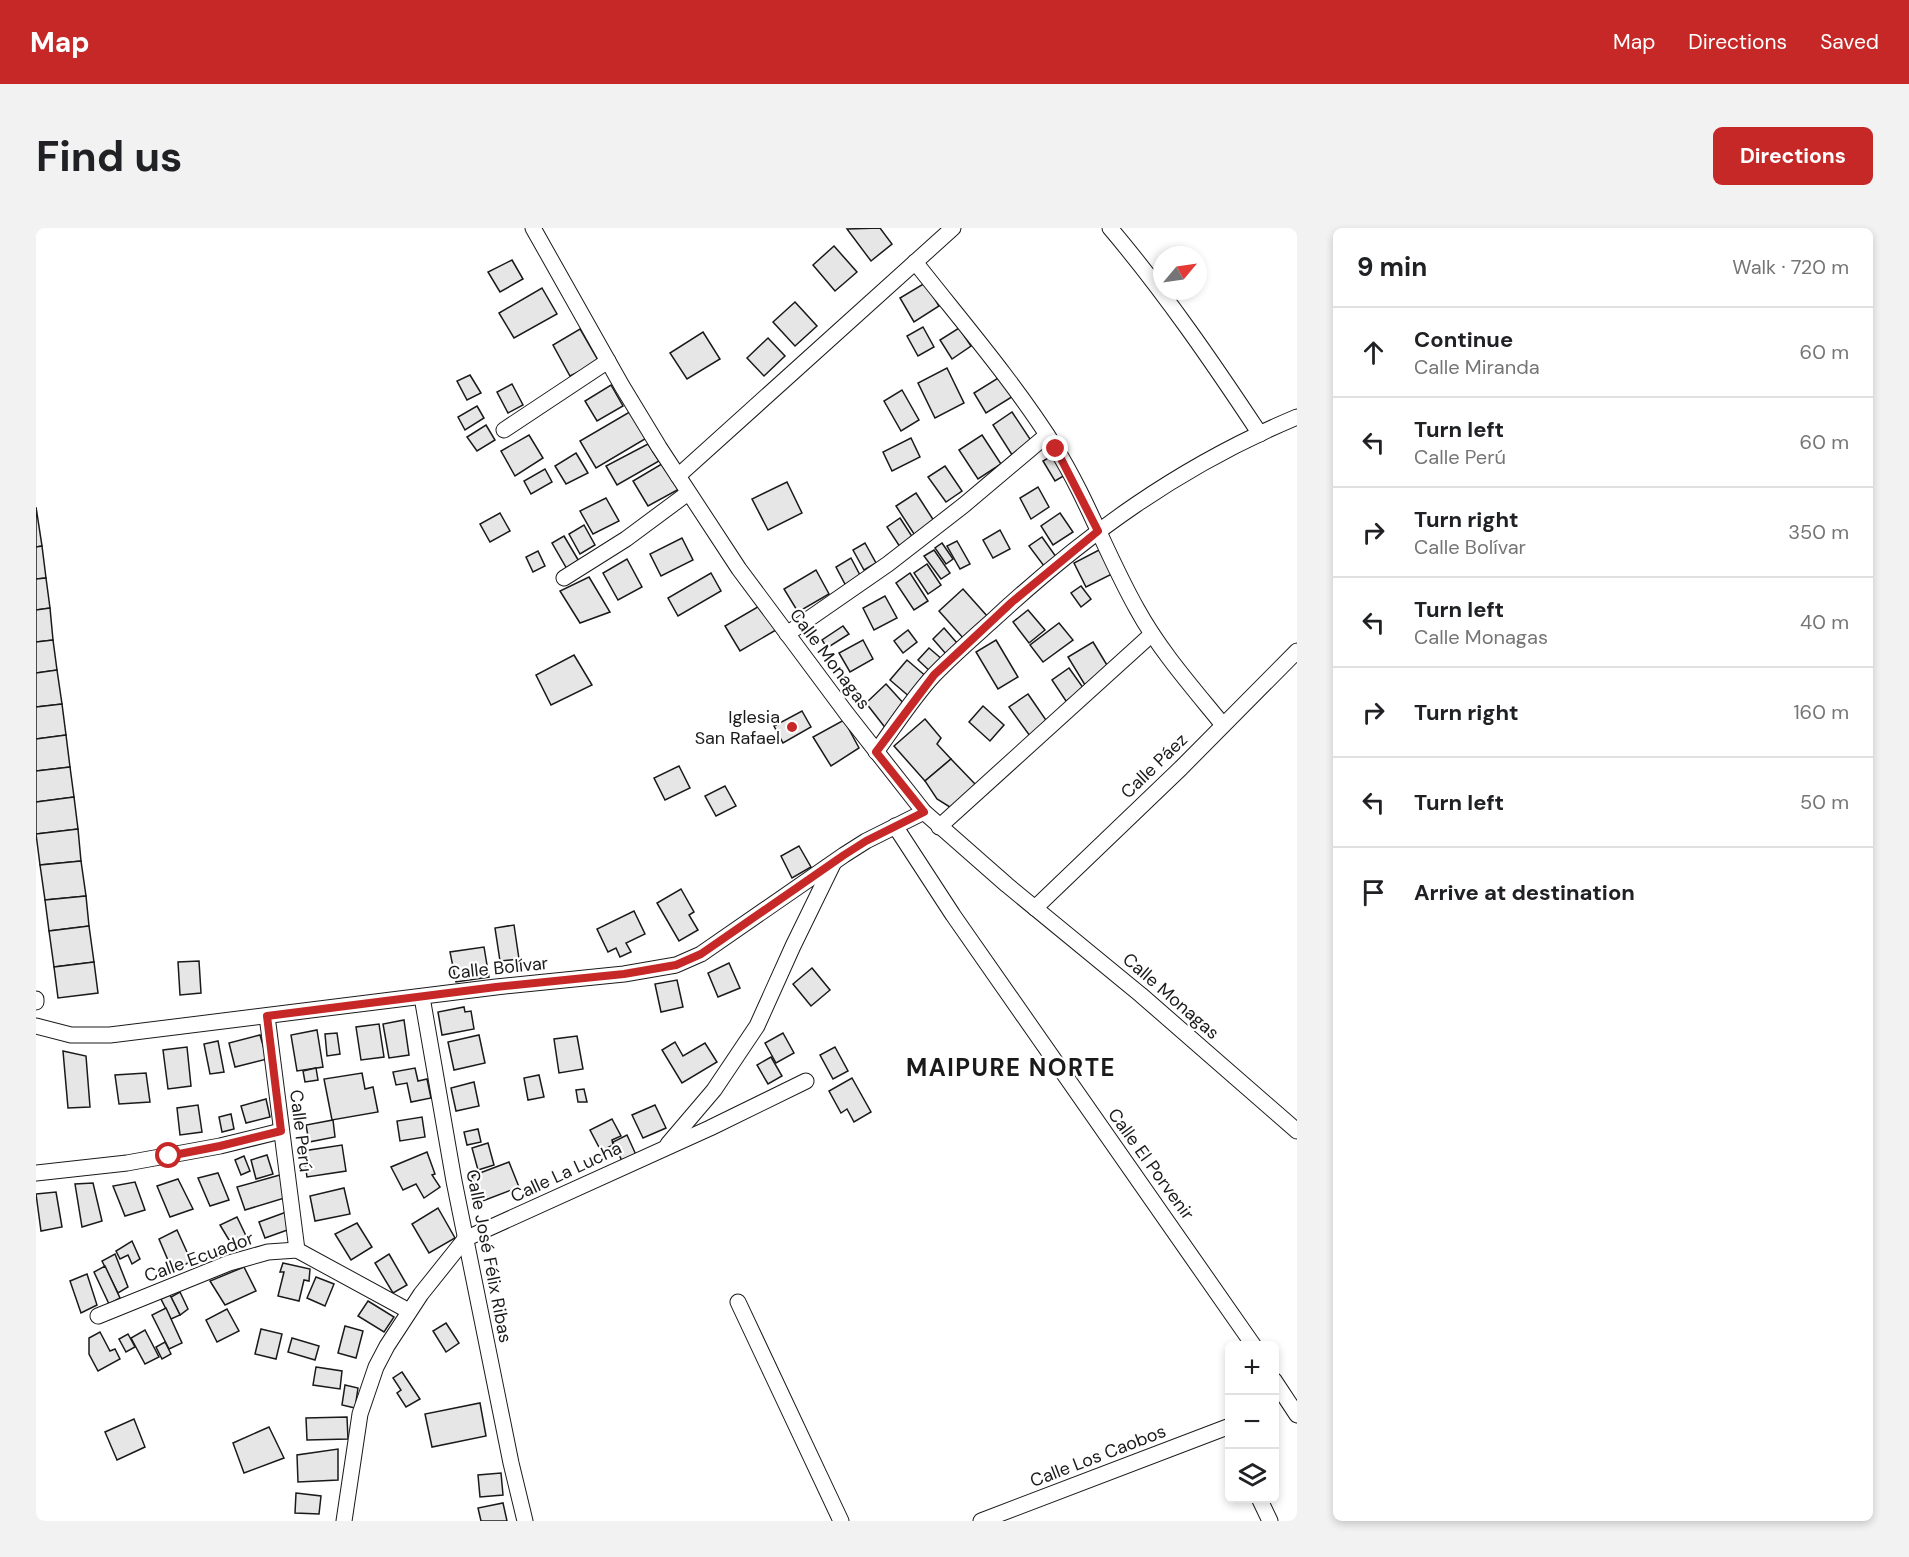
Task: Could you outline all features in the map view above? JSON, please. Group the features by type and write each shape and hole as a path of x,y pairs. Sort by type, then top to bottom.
{"street":[{"name":"Calle Monagas","path":"533,228 608,361 688,493 739,570 924,812 1035,908 1141,995 1297,1131"},
{"path":"678,476 953,228"},
{"path":"1110,228 1155,282 1260,434"},
{"path":"915,262 1020,395 1047,435 1071,476 1132,601 1152,634 1223,725"},
{"path":"504,430 608,361"},
{"path":"876,752 934,675 1012,602 1098,531 1159,488 1191,469 1297,417"},
{"path":"787,634 888,564 964,505 1047,435"},
{"path":"564,578 626,539 688,493"},
{"path":"939,827 1152,634"},
{"name":"Calle Páez","path":"1035,908 1295,657"},
{"name":"Calle Bolívar","path":"36,1026 71,1035 110,1035 624,974 676,965 701,954 866,841 924,812"},
{"name":"Calle El Porvenir","path":"895,826 1059,1069 1187,1246 1251,1341"},
{"name":"Calle La Lucha","path":"344,1521 355,1442 366,1392 387,1346 420,1294 465,1239 666,1147 714,1090 757,1026 792,946 834,862"},
{"name":"Calle José Félix Ribas","path":"422,997 465,1239 525,1521"},
{"name":"Calle Perú","path":"267,1016 297,1250"},
{"path":"666,1147 806,1081"},
{"path":"36,1173 158,1158 281,1131"},
{"path":"297,1250 410,1311"},
{"name":"Calle Ecuador","path":"98,1316 229,1263 268,1252 297,1250"},
{"path":"738,1302 841,1521"},
{"path":"1279,1391 1286,1409"},
{"name":"Calle Los Caobos","path":"981,1521 1225,1430"},
{"path":"1261,1503 1270,1521"}],"building":[{"path":"880,228 892,244 871,261 847,229"},
{"path":"834,246 857,272 835,291 813,265"},
{"path":"512,260 523,279 500,292 488,272"},
{"path":"925,283 939,306 914,322 900,298"},
{"path":"542,288 557,314 514,338 499,313"},
{"path":"795,302 817,326 795,346 773,322"},
{"path":"923,327 934,347 918,356 907,336"},
{"path":"959,328 971,346 952,359 940,340"},
{"path":"580,329 599,362 570,376 553,345"},
{"path":"703,332 720,359 687,379 670,353"},
{"path":"768,338 785,356 764,376 747,358"},
{"path":"947,368 964,403 935,418 918,383"},
{"path":"470,375 481,393 467,400 457,381"},
{"path":"1003,375 1015,395 986,413 974,393"},
{"path":"512,384 523,405 508,413 497,392"},
{"path":"611,385 623,406 597,421 585,401"},
{"path":"902,390 919,420 901,431 884,401"},
{"path":"477,406 484,418 465,430 458,417"},
{"path":"633,410 650,436 596,468 580,441"},
{"path":"1012,412 1034,445 1014,458 993,425"},
{"path":"486,425 495,440 477,451 467,437"},
{"path":"529,435 543,458 515,476 501,451"},
{"path":"982,435 1001,464 978,479 959,450"},
{"path":"911,438 920,457 892,471 883,452"},
{"path":"648,444 659,461 617,485 606,466"},
{"path":"576,453 588,473 566,484 555,466"},
{"path":"1055,454 1067,474 1055,481 1043,461"},
{"path":"665,462 681,488 648,506 633,481"},
{"path":"945,466 962,491 946,502 928,477"},
{"path":"545,469 552,482 531,494 524,481"},
{"path":"787,482 802,513 768,530 752,499"},
{"path":"1038,487 1049,507 1031,519 1020,498"},
{"path":"916,493 936,524 916,537 896,506"},
{"path":"606,498 619,521 593,534 580,511"},
{"path":"36,507 42,546 36,547"},
{"path":"500,513 510,531 490,542 480,524"},
{"path":"1060,513 1073,532 1053,545 1041,526"},
{"path":"900,518 915,541 902,550 887,527"},
{"path":"584,525 595,545 580,554 569,534"},
{"path":"1000,530 1010,549 993,558 983,540"},
{"path":"564,536 580,563 567,569 552,543"},
{"path":"1042,537 1059,561 1047,570 1029,546"},
{"path":"682,538 693,560 661,576 650,554"},
{"path":"957,541 970,564 960,569 947,546"},
{"path":"865,543 876,563 864,570 853,550"},
{"path":"942,543 953,559 946,564 935,548"},
{"path":"42,546 46,578 36,579 36,547"},
{"path":"934,550 950,573 941,579 924,556"},
{"path":"1099,550 1112,574 1086,587 1074,563"},
{"path":"538,551 545,566 533,572 526,557"},
{"path":"851,558 861,577 846,586 836,567"},
{"path":"627,559 642,587 618,600 603,573"},
{"path":"927,564 941,585 928,594 914,573"},
{"path":"816,570 829,594 798,612 784,589"},
{"path":"711,573 721,591 678,616 668,598"},
{"path":"910,573 928,601 914,610 896,583"},
{"path":"589,577 610,612 580,623 560,591"},
{"path":"46,578 50,608 36,610 36,579"},
{"path":"1081,586 1091,599 1081,607 1071,593"},
{"path":"963,589 988,617 964,639 939,611"},
{"path":"885,596 897,618 874,630 863,608"},
{"path":"761,605 776,630 740,651 725,626"},
{"path":"50,608 53,640 36,642 36,610"},
{"path":"1028,610 1045,630 1029,643 1013,622"},
{"path":"1059,623 1073,640 1043,662 1030,645"},
{"path":"843,626 849,634 827,648 822,640"},
{"path":"944,628 957,643 946,654 933,639"},
{"path":"908,630 917,642 903,653 894,641"},
{"path":"53,640 57,670 36,673 36,642"},
{"path":"863,640 873,659 850,672 839,653"},
{"path":"996,640 1018,677 998,689 976,652"},
{"path":"1093,642 1110,670 1085,685 1068,657"},
{"path":"929,648 943,660 932,673 918,660"},
{"path":"574,655 592,685 551,705 536,675"},
{"path":"907,660 928,678 911,698 890,680"},
{"path":"1069,668 1084,689 1066,701 1052,680"},
{"path":"57,670 62,704 36,707 36,673"},
{"path":"886,684 906,706 887,730 866,703"},
{"path":"1028,694 1048,723 1030,736 1009,707"},
{"path":"62,704 66,735 36,739 36,707"},
{"path":"983,706 1004,725 990,741 969,722"},
{"name":"Iglesia San Rafael","path":"802,711 811,727 783,743 774,726"},
{"path":"925,719 941,738 937,744 951,759 925,781 894,746"},
{"path":"844,720 859,748 831,766 813,737"},
{"path":"66,735 70,767 36,771 36,739"},
{"path":"951,759 976,785 953,809 937,799 925,781"},
{"path":"679,766 690,788 665,800 654,778"},
{"path":"70,767 74,797 36,802 36,771"},
{"path":"725,786 736,806 716,816 705,796"},
{"path":"74,797 78,829 36,834 36,802"},
{"path":"78,829 81,861 40,865 36,834"},
{"path":"799,846 811,867 792,878 781,856"},
{"path":"81,861 86,896 45,900 40,865"},
{"path":"681,889 694,912 689,915 698,930 679,941 657,903"},
{"path":"86,896 89,926 49,931 45,900"},
{"path":"634,911 645,934 626,943 631,952 620,957 616,948 608,952 597,929"},
{"path":"514,925 519,959 500,961 495,928"},
{"path":"89,926 94,962 54,967 49,931"},
{"path":"484,947 489,977 456,982 450,952"},
{"path":"199,961 201,993 180,995 178,962"},
{"path":"94,962 98,993 58,998 54,967"},
{"path":"729,963 740,988 718,997 708,973"},
{"path":"812,968 830,990 811,1006 793,984"},
{"path":"677,980 683,1007 661,1012 655,984"},
{"path":"464,1007 465,1012 471,1011 474,1029 442,1035 438,1012"},
{"path":"404,1020 409,1055 389,1058 383,1024"},
{"path":"379,1024 384,1057 361,1060 356,1027"},
{"path":"317,1030 323,1067 297,1071 291,1035"},
{"path":"337,1033 340,1054 327,1056 325,1034"},
{"path":"783,1033 794,1053 776,1063 765,1043"},
{"path":"260,1035 267,1059 235,1067 229,1043"},
{"path":"479,1035 485,1063 454,1070 448,1042"},
{"path":"577,1036 583,1069 559,1073 554,1039"},
{"path":"218,1041 224,1072 210,1074 204,1044"},
{"path":"675,1042 683,1056 705,1043 717,1062 682,1083 662,1050"},
{"path":"187,1047 191,1086 168,1089 163,1050"},
{"path":"835,1047 848,1071 833,1079 820,1055"},
{"path":"63,1051 86,1056 90,1107 68,1108"},
{"path":"771,1057 782,1076 768,1084 757,1065"},
{"path":"316,1068 318,1080 305,1082 303,1071"},
{"path":"415,1068 418,1081 427,1079 431,1098 411,1102 407,1083 396,1085 393,1072"},
{"path":"146,1073 150,1102 119,1104 115,1075"},
{"path":"362,1073 365,1089 373,1087 378,1112 332,1120 324,1079"},
{"path":"539,1075 544,1097 528,1100 524,1078"},
{"path":"852,1078 871,1112 854,1122 847,1109 841,1113 829,1091"},
{"path":"474,1082 479,1106 456,1111 451,1088"},
{"path":"584,1089 587,1102 578,1102 576,1090"},
{"path":"266,1099 270,1117 246,1123 241,1106"},
{"path":"198,1105 202,1132 180,1135 177,1108"},
{"path":"655,1105 666,1128 643,1138 632,1115"},
{"path":"231,1114 234,1129 222,1132 219,1117"},
{"path":"422,1117 425,1137 400,1141 397,1121"},
{"path":"612,1119 621,1136 612,1140 613,1145 601,1151 590,1130"},
{"path":"333,1120 335,1137 309,1142 306,1125"},
{"path":"478,1129 481,1142 467,1145 464,1132"},
{"path":"627,1135 637,1157 623,1163 613,1142"},
{"path":"488,1143 494,1165 478,1170 472,1148"},
{"path":"342,1145 346,1171 307,1177 303,1151"},
{"path":"427,1152 435,1174 432,1175 440,1187 424,1198 416,1184 403,1190 391,1167"},
{"path":"267,1155 273,1174 256,1179 251,1160"},
{"path":"244,1156 250,1171 241,1175 235,1160"},
{"path":"509,1162 519,1187 480,1202 472,1176"},
{"path":"218,1173 229,1200 210,1206 198,1178"},
{"path":"287,1173 291,1196 245,1210 237,1187"},
{"path":"178,1179 193,1209 170,1217 157,1186"},
{"path":"135,1182 145,1210 125,1216 113,1186"},
{"path":"93,1183 102,1221 82,1227 75,1184"},
{"path":"344,1188 350,1214 315,1221 310,1196"},
{"path":"56,1192 62,1227 41,1231 36,1194"},
{"path":"438,1208 455,1238 429,1253 412,1224"},
{"path":"289,1211 293,1228 265,1238 259,1222"},
{"path":"237,1217 247,1238 232,1245 220,1225"},
{"path":"357,1223 372,1247 351,1260 335,1234"},
{"path":"177,1230 191,1261 173,1272 159,1239"},
{"path":"132,1241 140,1259 132,1264 128,1255 120,1259 116,1251"},
{"path":"115,1254 128,1287 118,1293 102,1261"},
{"path":"389,1254 407,1285 393,1293 375,1263"},
{"path":"283,1263 310,1269 309,1281 304,1280 299,1301 278,1296 284,1272 280,1272"},
{"path":"105,1266 120,1298 109,1304 94,1272"},
{"path":"244,1267 256,1291 225,1305 210,1281"},
{"path":"87,1274 97,1305 81,1313 70,1281"},
{"path":"316,1277 334,1284 325,1306 307,1298"},
{"path":"180,1292 188,1309 180,1315 171,1297"},
{"path":"170,1295 180,1315 171,1319 161,1299"},
{"path":"368,1301 394,1317 384,1332 358,1316"},
{"path":"166,1308 182,1343 169,1349 152,1315"},
{"path":"227,1309 239,1331 217,1342 206,1320"},
{"path":"446,1323 459,1343 446,1352 433,1331"},
{"path":"345,1326 363,1331 356,1358 338,1353"},
{"path":"261,1329 282,1334 276,1359 255,1354"},
{"path":"145,1330 159,1357 145,1364 131,1338"},
{"path":"100,1332 110,1351 115,1349 120,1359 98,1371 89,1354 89,1338"},
{"path":"128,1334 135,1347 126,1352 119,1339"},
{"path":"292,1338 319,1346 315,1360 288,1352"},
{"path":"165,1342 171,1354 162,1359 156,1347"},
{"path":"316,1367 342,1371 340,1389 313,1385"},
{"path":"402,1372 420,1399 406,1407 397,1393 401,1390 393,1378"},
{"path":"345,1385 358,1388 355,1408 342,1405"},
{"path":"480,1403 486,1436 432,1447 425,1414"},
{"path":"347,1417 348,1439 307,1440 306,1418"},
{"path":"134,1419 145,1447 117,1460 105,1432"},
{"path":"269,1427 284,1458 244,1473 233,1443"},
{"path":"338,1449 338,1480 298,1482 297,1455"},
{"path":"501,1473 503,1495 480,1497 478,1475"},
{"path":"296,1493 321,1496 319,1514 295,1513"},
{"path":"503,1503 507,1521 481,1521 478,1508"}],"place":[{"name":"Iglesia San Rafael","path":"792,727"}],"district":[{"name":"MAIPURE NORTE","path":"1011,1067"}],"route":[{"path":"169,1156 281,1131 267,1016 496,987 624,974 676,965 701,954 718,943 866,841 924,812 876,752 934,675 1012,602 1098,531 1056,449"}]}
